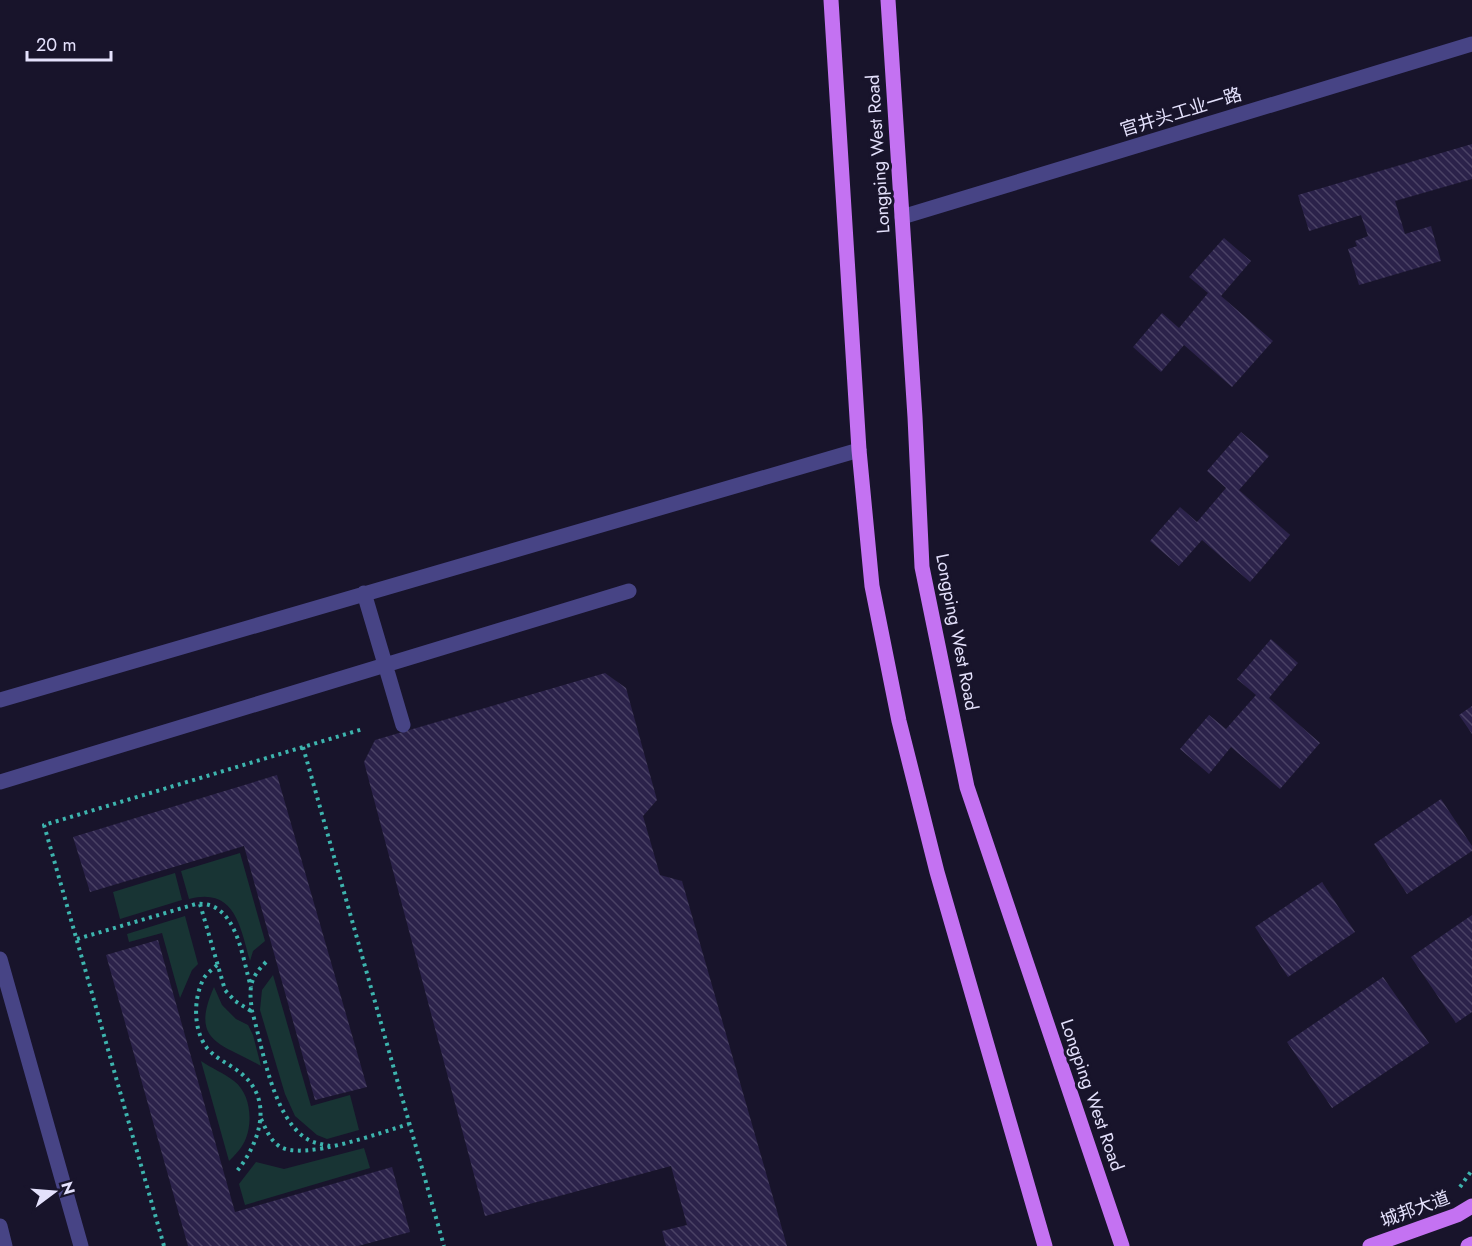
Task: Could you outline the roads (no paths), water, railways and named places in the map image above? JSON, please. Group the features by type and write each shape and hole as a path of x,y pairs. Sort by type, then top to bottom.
{"main road":[{"name":"Longping West Road","path":"831,0 859,450 872,586 899,721 938,872 1045,1246"},
{"name":"Longping West Road","path":"888,0 915,417 922,567 967,787 1122,1246"},
{"name":"城邦大道","path":"1370,1246 1457,1215 1472,1206"}],"street":[{"name":"官井头工业一路","path":"902,217 1472,45"},
{"path":"0,700 859,450"},
{"path":"0,782 629,591"},
{"path":"364,593 403,724"},
{"path":"0,959 81,1246"},
{"path":"0,1226 5,1246"}]}
